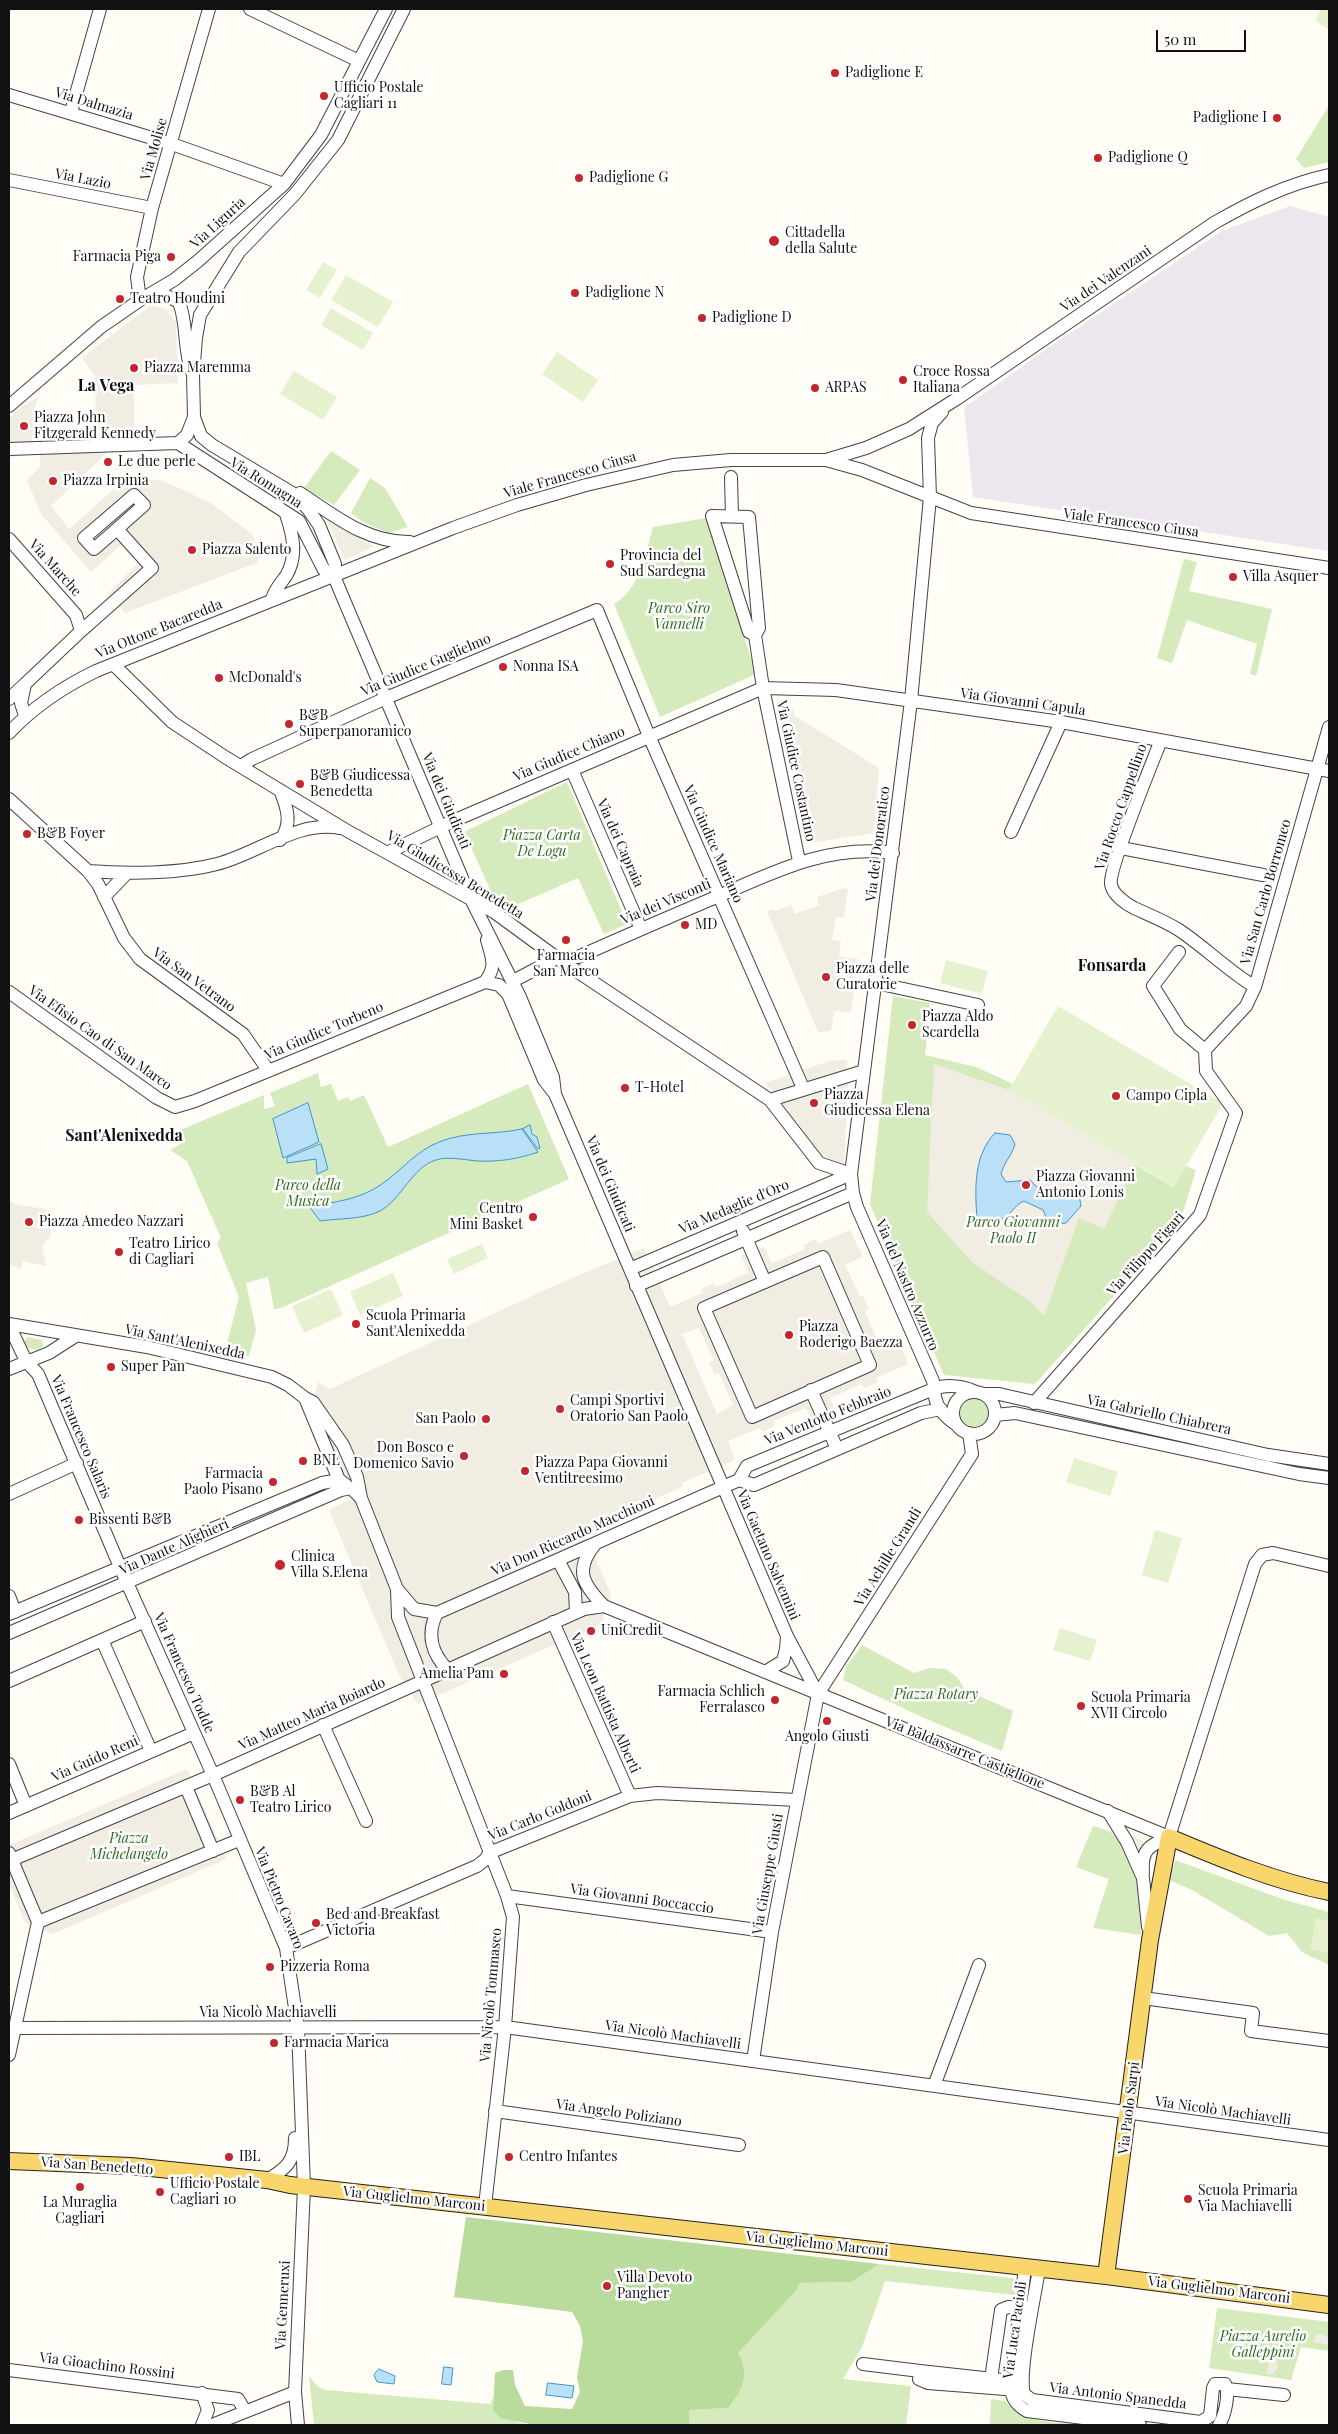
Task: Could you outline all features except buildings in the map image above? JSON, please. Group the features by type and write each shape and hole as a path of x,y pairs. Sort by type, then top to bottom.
{"main road":[{"name":"Via Baldassarre Castiglione","path":"1169,1837 1239,1866 1307,1888 1329,1892"},
{"name":"Via Paolo Sarpi","path":"1106,2276 1129,2113 1150,1940 1169,1837"},
{"name":"Via San Benedetto","path":"9,2161 131,2166 267,2180 304,2187"},
{"name":"Via Guglielmo Marconi","path":"304,2187 1106,2276 1329,2305"}],"street":[{"path":"71,112 100,9"},
{"name":"Via Molise","path":"142,298 137,277 152,208 172,144 209,9"},
{"path":"250,9 359,61"},
{"name":"Via Liguria","path":"9,406 102,327 142,298 174,280 198,261 284,184 302,163 320,135 386,9"},
{"path":"9,438 12,449 178,443 187,435 194,416 193,375 200,315 239,252 295,194 338,140 404,9"},
{"name":"Via Dalmazia","path":"9,95 71,112 172,144 284,184"},
{"name":"Via dei Valenzani","path":"909,429 958,398 1214,223 1272,192 1329,175"},
{"name":"Via Lazio","path":"9,180 152,208"},
{"path":"142,298 163,294 179,302 184,313 187,361 193,375"},
{"path":"930,497 928,438 932,423 958,398"},
{"name":"Via Romagna","path":"178,443 303,526 324,570 334,576 336,564 319,525 308,509 292,493 212,445 201,436 194,416"},
{"name":"Viale Francesco Ciusa","path":"334,576 417,542 517,505 655,468 697,462 826,460 866,448 909,429"},
{"name":"Viale Francesco Ciusa","path":"826,460 862,470 971,513 1329,568"},
{"path":"730,477 732,516"},
{"path":"292,493 300,493 336,518 371,536 395,542 417,542"},
{"path":"134,495 144,506 117,528 94,549 84,538 134,495"},
{"name":"Via dei Donoratico","path":"852,1193 850,1174 911,701 930,497"},
{"path":"272,599 275,588 290,568 293,557 291,529 286,514"},
{"path":"755,635 749,632 712,516 749,517 758,628 755,635 763,688"},
{"path":"9,699 81,631 152,568 117,528"},
{"name":"Via Marche","path":"11,548 76,615 81,631"},
{"name":"Via Ottone Bacaredda","path":"9,733 25,716 68,686 113,664 272,599 334,576"},
{"name":"Via dei Giudicati","path":"334,576 471,899 513,981 553,1077 555,1094"},
{"name":"Via Giudice Guglielmo","path":"241,766 252,759 386,698 597,610"},
{"name":"Via Giudice Mariano","path":"597,610 649,736 803,1088"},
{"name":"Via Giudicessa Benedetta","path":"113,664 172,722 344,829 389,852 499,916 556,958 770,1100 819,1163 825,1185"},
{"path":"9,718 25,716 21,703 25,684"},
{"name":"Via Giovanni Capula","path":"763,688 836,690 1061,722 1323,770"},
{"name":"Via Giudice Chiano","path":"389,852 440,827 763,688"},
{"name":"Via Giudice Costantino","path":"763,688 799,861"},
{"path":"1011,832 1061,722"},
{"name":"Via San Carlo Borromeo","path":"1205,1050 1246,1006 1255,986 1323,770 1329,727"},
{"name":"Via Rocco Cappellino","path":"1160,740 1121,848 1111,884 1114,890 1131,906 1177,930 1205,949 1226,968 1255,986"},
{"name":"Via dei Capraia","path":"572,770 641,929"},
{"path":"280,790 286,805 288,823 286,832 280,840"},
{"name":"Via San Vetrano","path":"9,799 88,871 98,884 124,938 140,959 243,1034 268,1070"},
{"path":"88,871 127,873 206,867 234,859 302,831 323,827 344,829"},
{"path":"1121,848 1263,875"},
{"name":"Via dei Visconti","path":"513,981 556,958 578,957 799,861 847,852 877,851 892,853"},
{"path":"104,897 127,873"},
{"name":"Via dei Giudicati","path":"484,927 493,966 492,972 485,982 499,985 508,994 544,1080 555,1094 636,1286"},
{"path":"1179,952 1153,986 1180,1029 1205,1050"},
{"name":"Via Giudice Torbeno","path":"175,1107 195,1101 485,982"},
{"path":"876,983 978,1005"},
{"name":"Via Efisio Cao di San Marco","path":"9,992 157,1098 175,1107"},
{"name":"Via Filippo Figari","path":"1034,1403 1200,1215 1236,1113 1206,1071 1205,1050"},
{"path":"770,1100 803,1088 864,1072"},
{"path":"819,1163 850,1174"},
{"name":"Via Medaglie d'Oro","path":"630,1269 850,1174"},
{"path":"722,1486 636,1286 852,1193"},
{"name":"Via del Nastro Azzurro","path":"852,1193 936,1388 935,1398 941,1409"},
{"path":"739,1221 765,1282"},
{"path":"693,1241 700,1259"},
{"path":"823,1257 870,1365 811,1390 752,1417 704,1308 823,1257"},
{"name":"Via Sant'Alenixedda","path":"9,1325 176,1354 272,1377 288,1385 305,1398"},
{"name":"Via Sant'Alenixedda","path":"9,1325 26,1361"},
{"path":"9,1368 49,1353 74,1337"},
{"name":"Via Francesco Salaris","path":"26,1361 38,1374 128,1583"},
{"name":"Via Gabriello Chiabrera","path":"936,1388 946,1385 964,1387 980,1393 998,1394 1268,1455 1329,1464"},
{"name":"Via Ventotto Febbraio","path":"739,1480 747,1466 936,1388"},
{"path":"811,1390 837,1449"},
{"path":"941,1409 946,1418 969,1433 976,1434 987,1430 993,1422 995,1415 992,1401 980,1393 966,1394 955,1404 954,1413 957,1425"},
{"path":"305,1398 338,1480 351,1488 361,1498"},
{"path":"305,1398 313,1402 338,1438 356,1477 361,1498 397,1589 414,1610 437,1613 431,1633 432,1646 448,1670"},
{"name":"Via Ventotto Febbraio","path":"722,1486 739,1480 754,1485 920,1413 941,1409"},
{"name":"Via Gabriello Chiabrera","path":"995,1415 1015,1413 1271,1468 1329,1478"},
{"name":"Via Achille Grandi","path":"818,1694 972,1454 969,1433"},
{"path":"9,1494 77,1463"},
{"name":"Via Dante Alighieri","path":"12,1613 322,1483 338,1480"},
{"name":"Via Don Riccardo Macchioni","path":"437,1613 722,1486"},
{"name":"Via Gaetano Salvemini","path":"722,1486 787,1636 818,1694"},
{"name":"Via Dante Alighieri","path":"9,1633 341,1490 351,1488"},
{"path":"597,1542 586,1556 582,1572 588,1588 604,1606"},
{"path":"1169,1837 1255,1564 1262,1555 1273,1553 1329,1566"},
{"path":"558,1560 575,1592 576,1612"},
{"name":"Via Francesco Todde","path":"128,1583 213,1775"},
{"path":"397,1589 398,1616 424,1681 576,1612 604,1606"},
{"path":"9,1596 12,1613"},
{"name":"Via Baldassarre Castiglione","path":"604,1606 1169,1837"},
{"path":"9,1681 145,1621"},
{"name":"Via Leon Battista Alberti","path":"553,1622 630,1796"},
{"name":"Via Gaetano Salvemini","path":"765,1672 783,1661 787,1636"},
{"path":"102,1640 151,1751"},
{"name":"Via Matteo Maria Boiardo","path":"213,1775 424,1681"},
{"name":"Via Nicolò Tommaseo","path":"424,1681 507,1896 513,1917 505,2027 485,2206"},
{"name":"Via Giuseppe Giusti","path":"753,2061 772,1932 818,1694"},
{"path":"324,1725 366,1821"},
{"name":"Via Guido Reni","path":"9,1813 194,1733"},
{"path":"9,1764 26,1806"},
{"path":"9,2055 12,2028 38,1922 10,1858 213,1775"},
{"name":"Via Pietro Cavaro","path":"213,1775 286,1948 298,2028 304,2187"},
{"path":"186,1787 214,1851"},
{"name":"Via Carlo Goldoni","path":"286,1948 476,1866 486,1859 489,1853 630,1796 657,1793 797,1800"},
{"name":"Via Paolo Sarpi","path":"1108,1812 1128,1842 1143,1878"},
{"name":"Via Paolo Sarpi","path":"1150,1940 1142,1862 1145,1852 1150,1845 1169,1837"},
{"path":"38,1922 239,1840"},
{"name":"Via Giovanni Boccaccio","path":"507,1896 772,1932"},
{"path":"934,2086 979,1965"},
{"path":"1143,1998 1253,2014 1251,2031 1329,2041"},
{"name":"Via Nicolò Machiavelli","path":"12,2028 505,2027 1329,2140"},
{"name":"Via Angelo Poliziano","path":"495,2111 739,2145"},
{"name":"Via Pietro Cavaro","path":"267,2180 288,2166 295,2150 295,2136 302,2127"},
{"name":"Via Genneruxi","path":"298,2425 294,2392 304,2187"},
{"name":"Via Luca Pacioli","path":"1016,2390 1032,2268"},
{"name":"Via Luca Pacioli","path":"991,2379 999,2314 1004,2308 1026,2308"},
{"name":"Via Luca Pacioli","path":"864,2364 991,2379 1016,2390"},
{"name":"Via Gioachino Rossini","path":"9,2370 238,2399 245,2411"},
{"name":"Via Luca Pacioli","path":"920,2371 919,2379 928,2383 1016,2390"},
{"name":"Via Antonio Spanedda","path":"1016,2390 1018,2407 1027,2411 1214,2423 1224,2416 1227,2389 1284,2395"},
{"path":"212,2425 294,2392"},
{"path":"202,2393 208,2410 202,2425"},
{"name":"Via Antonio Spanedda","path":"1115,2416 1140,2425"}],"shaded area":[{"path":"1290,206 1329,217 1329,551 973,497 964,408 1048,348 1222,231"},
{"name":"Piazza Maremma","path":"151,305 166,309 176,322 178,383 134,385 134,430 96,430 95,376 82,358"},
{"name":"Piazza Salento","path":"40,396 33,415 36,423 44,430 52,433 54,452 108,452 51,506 69,529 122,482 161,480 211,503 252,534 261,557 258,559 259,562 125,613 108,594 138,563 121,545 91,572 41,514 27,480 40,467 40,454 9,457 9,416 12,416 19,408"},
{"path":"326,519 374,546 345,560"},
{"path":"793,709 795,716 879,768 874,833 810,843 782,711"},
{"name":"Piazza delle Curatorie","path":"844,888 848,889 844,917 836,917 832,940 841,941 839,957 858,959 851,1012 834,1011 831,1031 818,1032 767,911 773,909 775,911 791,905 795,914 819,905 817,897"},
{"name":"Piazza Giudicessa Elena","path":"847,1060 848,1088 844,1167 819,1153 766,1083 829,1061"},
{"name":"Piazza Giovanni Antonio Lonis","path":"934,1064 1009,1090 1135,1164 1104,1229 1079,1218 1044,1316 1030,1301 972,1262 927,1212"},
{"name":"Piazza Amedeo Nazzari","path":"9,1201 18,1205 46,1209 51,1235 42,1246 46,1266 23,1261 21,1269 9,1264"},
{"name":"Piazza Papa Giovanni Ventitreesimo","path":"850,1230 863,1257 845,1265 860,1296 863,1296 869,1309 865,1311 870,1324 879,1343 898,1337 908,1364 876,1378 877,1383 864,1388 862,1384 830,1398 836,1415 815,1426 806,1408 774,1421 775,1426 762,1432 760,1428 728,1441 735,1460 682,1483 682,1487 583,1530 611,1594 602,1624 418,1704 400,1677 329,1510 353,1498 312,1408 318,1382 330,1389 558,1284 644,1248 670,1307 702,1293 701,1289 714,1283 716,1287 748,1273 741,1255 764,1247 772,1263 805,1249 803,1245 816,1239 818,1244","holes":["699,1328 714,1360 709,1363 715,1375 719,1373 733,1405 717,1414 682,1334"]},
{"name":"Piazza Michelangelo","path":"187,1769 226,1859 53,1934 25,1923 9,1885 9,1845"},
{"path":"1130,1834 1144,1842 1140,1855 1138,1855"},
{"path":"1322,2334 1328,2338 1329,2345 1313,2342 1316,2335"},
{"path":"1271,2357 1277,2361 1278,2368 1273,2374 1266,2374"}],"green space":[{"path":"1321,9 1329,9 1329,30 1315,20"},
{"path":"1329,105 1329,162 1304,168 1296,159"},
{"path":"323,262 337,270 320,298 306,290"},
{"path":"346,275 393,302 378,327 331,300"},
{"path":"331,308 373,333 363,350 321,325"},
{"path":"557,352 598,380 583,402 542,374"},
{"path":"294,371 337,397 323,420 280,394"},
{"path":"331,451 360,470 334,505 304,488"},
{"path":"370,478 385,488 408,527 388,533 363,522 351,513"},
{"name":"Parco Siro Vannelli","path":"706,518 756,674 660,717 614,604 623,598 636,580 644,560 653,527"},
{"path":"1184,559 1197,562 1189,591 1272,609 1256,676 1250,674 1257,644 1187,620 1172,663 1157,658"},
{"name":"Piazza Carta De Logu","path":"567,782 627,924 604,934 578,878 507,909 493,896 464,832"},
{"path":"946,960 988,971 982,994 940,983"},
{"name":"Parco Giovanni Paolo II","path":"893,996 930,1003 925,1055 976,1067 1013,1084 1009,1090 1173,1187 1186,1166 1196,1170 1180,1222 1035,1384 944,1375 870,1204"},
{"name":"Campo Cipla","path":"1058,1006 1223,1103 1174,1187 1009,1090"},
{"name":"Parco della Musica","path":"318,1073 321,1087 331,1084 338,1101 348,1097 350,1101 364,1095 388,1147 528,1084 569,1179 281,1308 274,1309 268,1277 246,1283 256,1330 249,1356 225,1351 239,1297 217,1243 221,1238 187,1161 170,1150 179,1145 185,1136 178,1131 264,1095 264,1109 275,1106 270,1093"},
{"path":"482,1244 488,1258 454,1274 447,1259"},
{"path":"393,1273 403,1296 360,1315 350,1292"},
{"path":"331,1289 343,1315 304,1333 292,1306"},
{"path":"27,1337 42,1340 44,1346 37,1350 28,1348 24,1343"},
{"path":"978,1394 985,1397 991,1403 994,1414 993,1422 985,1431 978,1434 970,1434 963,1431 955,1422 954,1410 957,1403 966,1395"},
{"path":"1074,1458 1118,1472 1110,1496 1066,1482"},
{"path":"1155,1530 1182,1538 1168,1583 1142,1575"},
{"path":"1060,1628 1097,1640 1090,1661 1053,1650"},
{"name":"Piazza Rotary","path":"862,1645 914,1673 929,1668 946,1669 958,1678 964,1689 1013,1711 1002,1751 924,1718 843,1680 846,1667"},
{"path":"1093,1826 1112,1833 1122,1844 1128,1855 1137,1882 1141,1910 1141,1935 1093,1928 1109,1879 1076,1867"},
{"path":"1175,1860 1285,1900 1329,1912 1329,1965 1302,1952 1287,1933 1269,1936 1192,1890 1169,1880"},
{"path":"1316,1918 1329,1921 1329,1953 1310,1949"},
{"path":"466,2217 879,2264 852,2282 800,2283 796,2291 738,2353 744,2368 743,2382 738,2394 728,2408 689,2410 689,2425 535,2425 500,2418 493,2410 495,2373 503,2370 513,2370 515,2385 525,2406 572,2409 580,2392 577,2377 583,2341 580,2326 572,2312 454,2297"},
{"path":"879,2264 1013,2278 1016,2281 1015,2295 885,2281 862,2347 843,2379 911,2386 906,2425 689,2425 688,2410 728,2408 738,2353 796,2291 800,2283 852,2282"},
{"name":"Piazza Aurelio Galleppini","path":"1217,2308 1329,2322 1329,2351 1301,2347 1291,2380 1209,2368"},
{"path":"309,2376 318,2387 326,2390 490,2404 493,2397 493,2410 519,2423 535,2425 314,2425"},
{"path":"991,2399 1005,2401 1013,2409 1032,2418 1087,2425 990,2425"}],"water":[{"path":"308,1103 319,1142 283,1158 273,1119"},
{"path":"530,1125 532,1134 537,1137 540,1148 538,1149 523,1129"},
{"path":"522,1129 538,1152 523,1157 501,1160 478,1161 451,1158 436,1160 420,1169 388,1206 373,1214 320,1221 309,1206 347,1200 374,1189 389,1179 423,1150 439,1142 460,1136"},
{"path":"995,1133 1010,1135 1015,1144 1001,1174 1006,1182 1030,1180 1048,1198 1058,1189 1062,1197 1071,1189 1079,1194 1081,1206 1066,1223 1055,1224 1047,1220 1043,1210 1024,1201 1000,1220 999,1225 988,1225 977,1219 976,1185 979,1162 988,1142"},
{"path":"321,1144 328,1169 317,1174 316,1159 287,1163 287,1158"},
{"path":"444,2367 453,2368 451,2385 442,2384"},
{"path":"379,2369 395,2376 394,2384 377,2382 374,2375"},
{"path":"548,2383 574,2386 572,2398 546,2395"}],"place":[{"name":"Padiglione E","path":"835,73"},
{"name":"Ufficio Postale Cagliari 11","path":"324,96"},
{"name":"Padiglione I","path":"1277,118"},
{"name":"Padiglione Q","path":"1098,158"},
{"name":"Padiglione G","path":"579,178"},
{"name":"Cittadella della Salute","path":"774,241"},
{"name":"Farmacia Piga","path":"171,257"},
{"name":"Padiglione N","path":"575,293"},
{"name":"Teatro Houdini","path":"120,299"},
{"name":"Padiglione D","path":"702,318"},
{"name":"Piazza Maremma","path":"134,368"},
{"name":"Croce Rossa Italiana","path":"903,380"},
{"name":"ARPAS","path":"815,388"},
{"name":"Piazza John Fitzgerald Kennedy","path":"24,426"},
{"name":"Le due perle","path":"108,462"},
{"name":"Piazza Irpinia","path":"53,481"},
{"name":"Piazza Salento","path":"192,550"},
{"name":"Provincia del Sud Sardegna","path":"610,564"},
{"name":"Villa Asquer","path":"1233,577"},
{"name":"Nonna ISA","path":"503,667"},
{"name":"McDonald's","path":"219,678"},
{"name":"B&B Superpanoramico","path":"289,724"},
{"name":"B&B Giudicessa Benedetta","path":"300,784"},
{"name":"B&B Foyer","path":"27,834"},
{"name":"MD","path":"685,925"},
{"name":"Farmacia San Marco","path":"566,940"},
{"name":"Piazza delle Curatorie","path":"826,977"},
{"name":"Piazza Aldo Scardella","path":"912,1025"},
{"name":"T-Hotel","path":"625,1088"},
{"name":"Campo Cipla","path":"1116,1096"},
{"name":"Piazza Giudicessa Elena","path":"814,1103"},
{"name":"Piazza Giovanni Antonio Lonis","path":"1026,1185"},
{"name":"Centro Mini Basket","path":"533,1217"},
{"name":"Piazza Amedeo Nazzari","path":"29,1222"},
{"name":"Teatro Lirico di Cagliari","path":"119,1252"},
{"name":"Scuola Primaria Sant'Alenixedda","path":"356,1324"},
{"name":"Piazza Roderigo Baezza","path":"789,1335"},
{"name":"Super Pan","path":"111,1367"},
{"name":"Campi Sportivi Oratorio San Paolo","path":"560,1409"},
{"name":"San Paolo","path":"486,1419"},
{"name":"Don Bosco e Domenico Savio","path":"464,1456"},
{"name":"BNL","path":"303,1461"},
{"name":"Piazza Papa Giovanni Ventitreesimo","path":"525,1471"},
{"name":"Farmacia Paolo Pisano","path":"273,1482"},
{"name":"Bissenti B&B","path":"79,1520"},
{"name":"Clinica Villa S.Elena","path":"280,1565"},
{"name":"UniCredit","path":"591,1631"},
{"name":"Amelia Pam","path":"504,1674"},
{"name":"Farmacia Schlich Ferralasco","path":"775,1700"},
{"name":"Scuola Primaria XVII Circolo","path":"1081,1706"},
{"name":"Angolo Giusti","path":"827,1721"},
{"name":"B&B Al Teatro Lirico","path":"240,1800"},
{"name":"Bed and Breakfast Victoria","path":"316,1923"},
{"name":"Pizzeria Roma","path":"270,1967"},
{"name":"Farmacia Marica","path":"274,2043"},
{"name":"IBL","path":"229,2157"},
{"name":"Centro Infantes","path":"509,2157"},
{"name":"La Muraglia Cagliari","path":"80,2187"},
{"name":"Ufficio Postale Cagliari 10","path":"160,2192"},
{"name":"Scuola Primaria Via Machiavelli","path":"1188,2199"},
{"name":"Villa Devoto Pangher","path":"607,2286"}],"district":[{"name":"La Vega","path":"106,386"},
{"name":"Fonsarda","path":"1112,966"},
{"name":"Sant'Alenixedda","path":"124,1136"}]}
